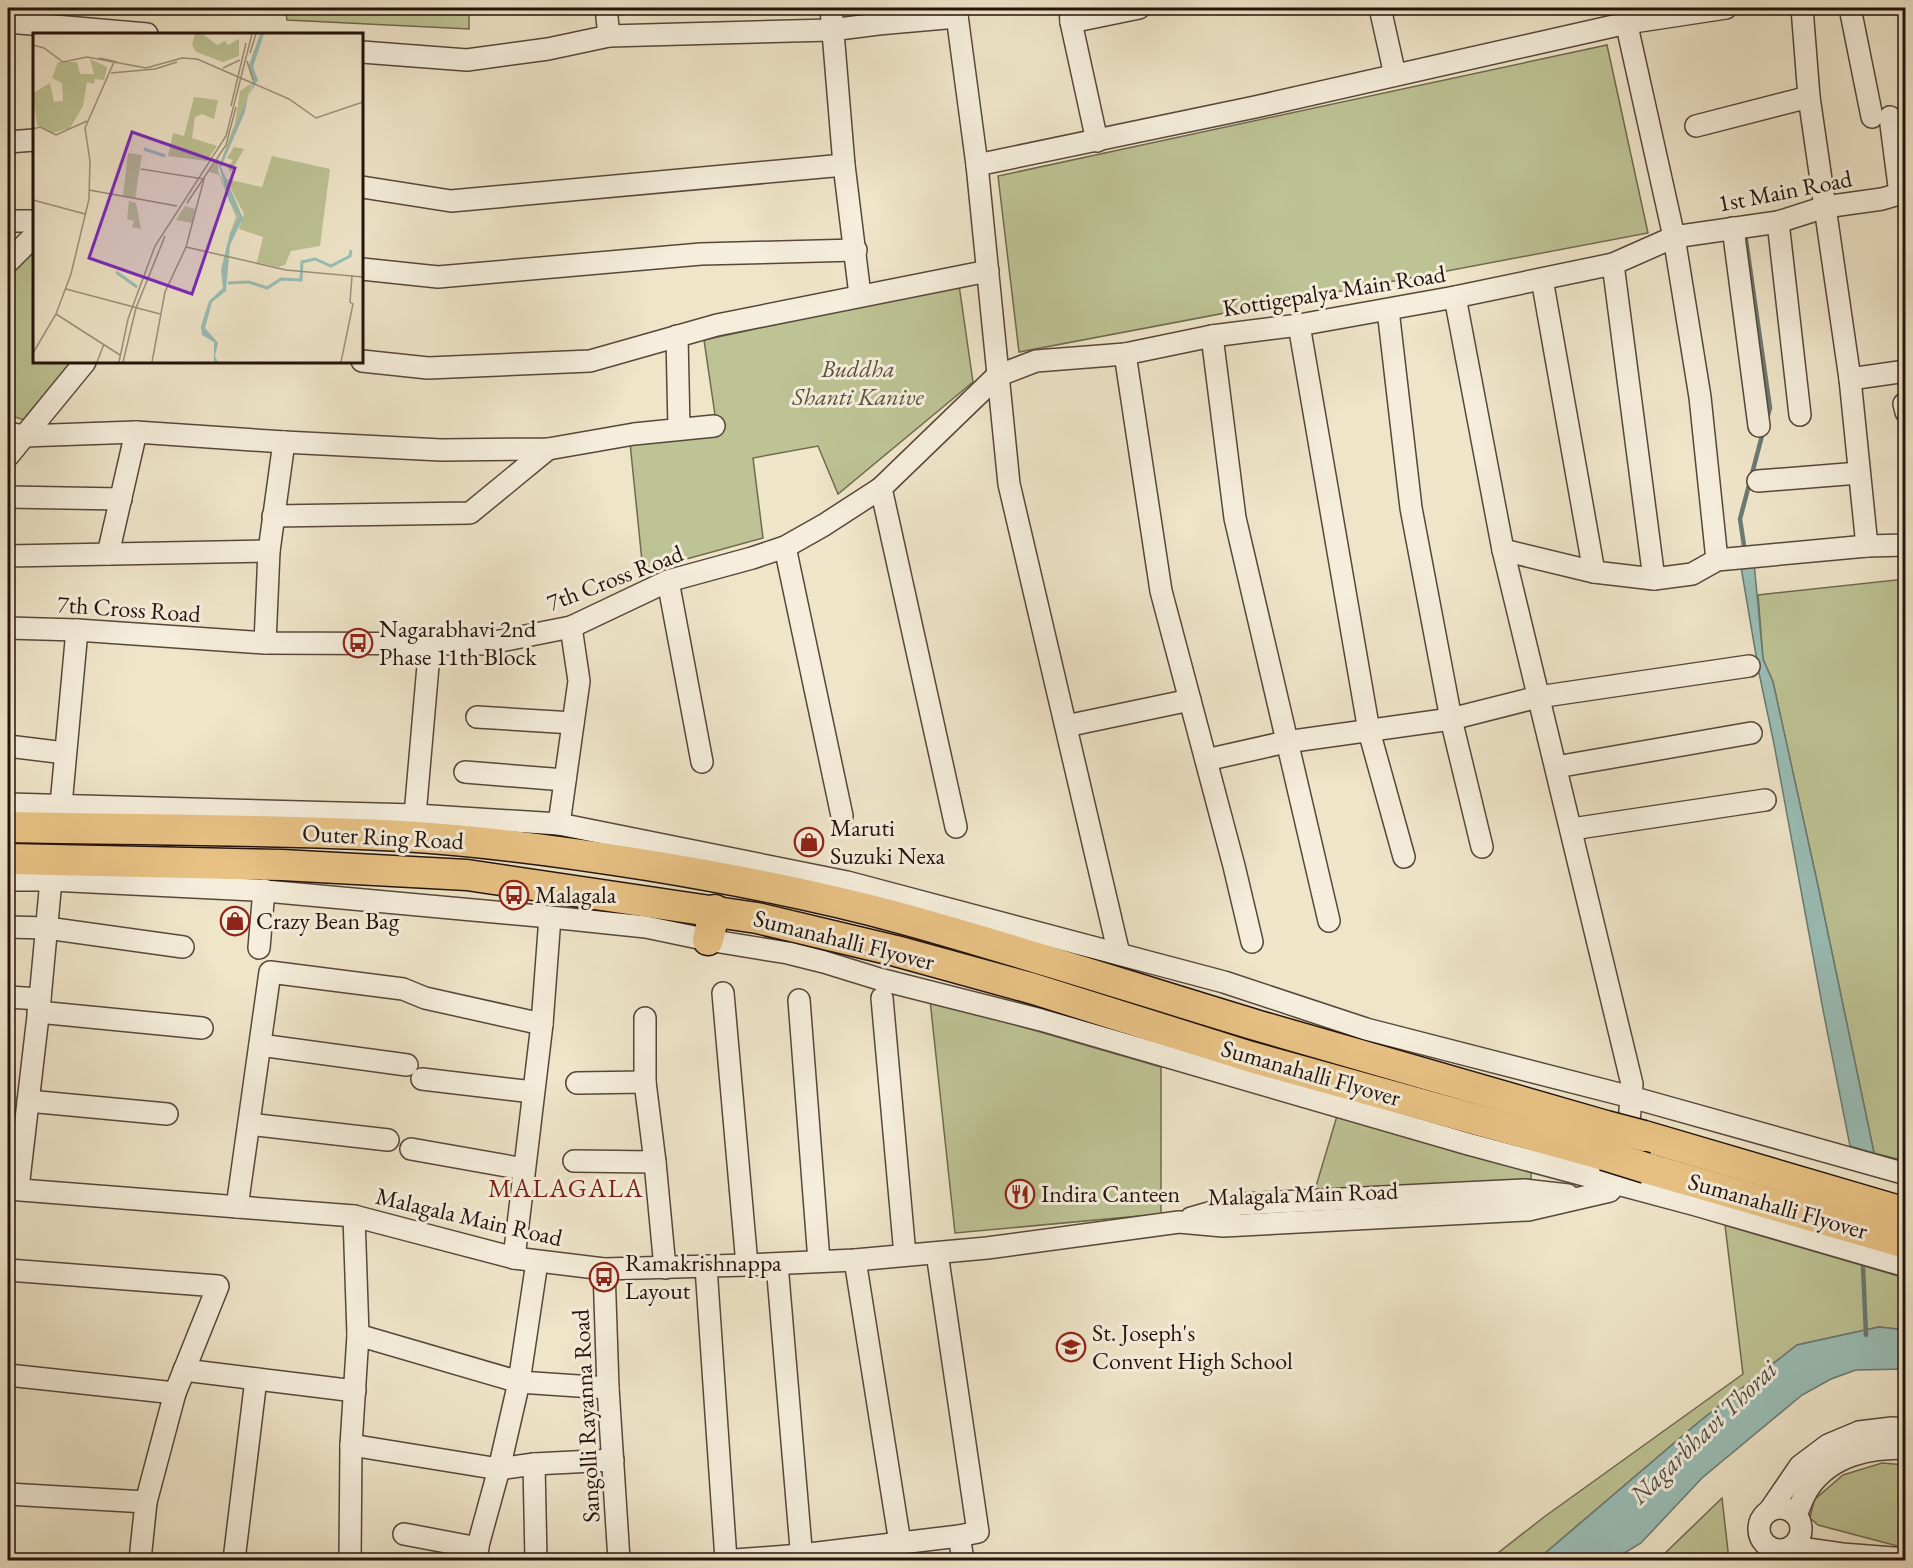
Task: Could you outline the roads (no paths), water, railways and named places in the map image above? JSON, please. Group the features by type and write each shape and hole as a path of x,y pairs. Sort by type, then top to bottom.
{"highway":[{"name":"Outer Ring Road","path":"8,827 150,831 278,831 468,841 632,863 758,875"},
{"name":"Outer Ring Road","path":"8,859 282,865 432,872 715,910"},
{"name":"Sumanahalli Flyover","path":"758,875 810,896 912,921 1089,972 1257,1025 1605,1140 1646,1168 1905,1243"},
{"name":"Sumanahalli Flyover","path":"715,910 873,946 1034,989 1251,1058 1605,1140 1644,1136 1905,1213"},
{"path":"708,940 715,910"}],"street":[{"path":"606,8 609,36"},
{"path":"831,8 831,30 844,165 860,295"},
{"path":"1097,141 1071,15 1139,8"},
{"path":"1380,8 1395,75"},
{"path":"977,165 1395,75 1625,15 1718,8"},
{"path":"1802,8 1809,97 1850,379 1867,546"},
{"path":"1850,8 1903,193"},
{"path":"363,52 467,60 548,49 609,36 831,30 957,12 977,165 997,376 1010,484 1119,954"},
{"path":"1625,15 1674,237 1700,397 1717,560"},
{"path":"8,22 135,33"},
{"path":"1696,126 1809,97"},
{"path":"8,142 33,140"},
{"path":"363,188 451,201 844,165"},
{"name":"1st Main Road","path":"1674,237 1778,222 1825,207 1882,199 1903,193"},
{"path":"8,221 33,221"},
{"path":"1778,222 1800,415"},
{"path":"1733,228 1759,426"},
{"path":"8,262 33,237"},
{"name":"Kottigepalya Main Road","path":"997,376 1036,361 1125,354 1212,336 1299,325 1455,297 1613,264 1674,237"},
{"path":"363,269 438,277 701,254 856,250"},
{"path":"1613,264 1654,579"},
{"path":"363,361 428,368 590,361 717,326 860,295 988,271"},
{"path":"1542,279 1594,572"},
{"path":"1455,297 1503,550 1632,1084 1622,1168 1615,1185"},
{"path":"1388,310 1411,508 1451,719 1482,847"},
{"path":"1299,325 1369,731 1404,857"},
{"path":"677,336 679,429"},
{"path":"1212,336 1235,518 1329,921"},
{"path":"1125,354 1161,591 1252,942"},
{"path":"8,456 16,435 84,363"},
{"path":"1850,379 1905,371"},
{"name":"7th Cross Road","path":"8,628 77,630 265,643 485,644 571,627 668,581 785,547 824,525 881,488 997,376"},
{"path":"16,435 136,432 441,450 548,449 634,434 714,426"},
{"path":"108,554 136,432"},
{"path":"265,643 268,551 284,442"},
{"path":"273,516 470,513 548,449"},
{"path":"1758,482 1859,473"},
{"path":"881,488 956,827"},
{"path":"8,497 121,499"},
{"path":"1503,550 1594,572 1654,579 1692,574 1717,560 1867,546 1905,545"},
{"path":"785,547 842,816"},
{"path":"8,556 268,551"},
{"path":"668,581 702,762"},
{"path":"559,824 579,681 571,627"},
{"path":"62,805 77,630"},
{"path":"415,815 430,643"},
{"path":"1206,760 1286,742 1451,719 1538,697 1749,666"},
{"path":"1066,726 1190,699"},
{"path":"477,717 573,723"},
{"path":"1556,767 1751,733"},
{"path":"8,746 65,753"},
{"path":"465,772 565,780"},
{"path":"1572,829 1765,800"},
{"path":"8,804 415,815 559,824 758,875 847,882 1224,982 1366,1029 1631,1097 1905,1174"},
{"path":"8,880 264,890 646,927 788,953 879,979 1041,1020 1209,1070 1615,1185 1696,1205 1905,1266"},
{"path":"13,1189 28,1101 51,880"},
{"path":"259,948 264,890"},
{"path":"514,1258 542,1024 550,917"},
{"path":"8,927 47,928 183,947"},
{"path":"237,1207 270,972 403,989 425,998 542,1024"},
{"path":"723,993 747,1265"},
{"path":"8,997 39,1005 202,1028"},
{"path":"882,998 905,1255"},
{"path":"799,1000 819,1262"},
{"path":"645,1018 645,1082 665,1268"},
{"path":"260,1045 533,1092"},
{"path":"578,1083 645,1082"},
{"path":"28,1101 167,1114"},
{"path":"249,1124 388,1140"},
{"path":"411,1149 524,1168"},
{"path":"574,1161 655,1162"},
{"name":"Malagala Main Road","path":"13,1189 354,1216 514,1258 604,1269 819,1262 987,1248 1179,1222 1240,1204 1524,1190 1584,1197 1610,1191 1615,1185"},
{"path":"350,1560 351,1445 358,1335 354,1216"},
{"path":"735,1560 802,1558 887,1550 978,1532 937,1253"},
{"path":"855,1260 887,1550"},
{"path":"404,1534 476,1554 519,1383 537,1262"},
{"path":"777,1264 802,1558"},
{"path":"706,1267 726,1560"},
{"name":"Sangolli Rayanna Road","path":"604,1269 608,1388 620,1560"},
{"path":"8,1270 218,1286 175,1394 146,1502 140,1560"},
{"path":"358,1335 519,1383 608,1388"},
{"path":"184,1370 354,1391"},
{"path":"8,1375 175,1394"},
{"path":"234,1560 256,1379"},
{"path":"1905,1429 1892,1428 1859,1432 1828,1445 1800,1466 1770,1510 1760,1520 1758,1527 1762,1541 1766,1546 1780,1551 1796,1538 1810,1485 1834,1463 1864,1450 1905,1448"},
{"path":"351,1445 499,1469 534,1464 614,1460"},
{"path":"534,1464 536,1560"},
{"path":"8,1494 146,1502"},
{"path":"1770,1510 1784,1508 1796,1538 1842,1557 1905,1559"},
{"path":"959,1536 963,1560"}],"water":[{"path":"1740,561 1754,562 1763,659 1773,682 1874,1153 1850,1146 1759,673"},
{"name":"Nagarbhavi Thorai","path":"1879,1327 1905,1330 1905,1369 1856,1370 1831,1379 1802,1395 1702,1478 1641,1543 1613,1560 1537,1560 1700,1421 1797,1345"}],"waterway":[{"path":"1745,233 1770,408 1767,418"},
{"path":"1745,552 1740,519 1763,432"},
{"path":"1863,1266 1866,1335"}],"place":[{"name":"Nagarabhavi 2nd Phase 11th Block","path":"358,643"},
{"name":"Maruti Suzuki Nexa","path":"809,842"},
{"name":"Malagala","path":"514,895"},
{"name":"Crazy Bean Bag","path":"235,921"},
{"name":"Indira Canteen","path":"1020,1194"},
{"name":"Ramakrishnappa Layout","path":"604,1277"},
{"name":"St. Joseph's Convent High School","path":"1071,1347"}],"district":[{"name":"MALAGALA","path":"566,1188"}],"park label":[{"name":"Buddha Shanti Kanive","path":"858,383"}]}
